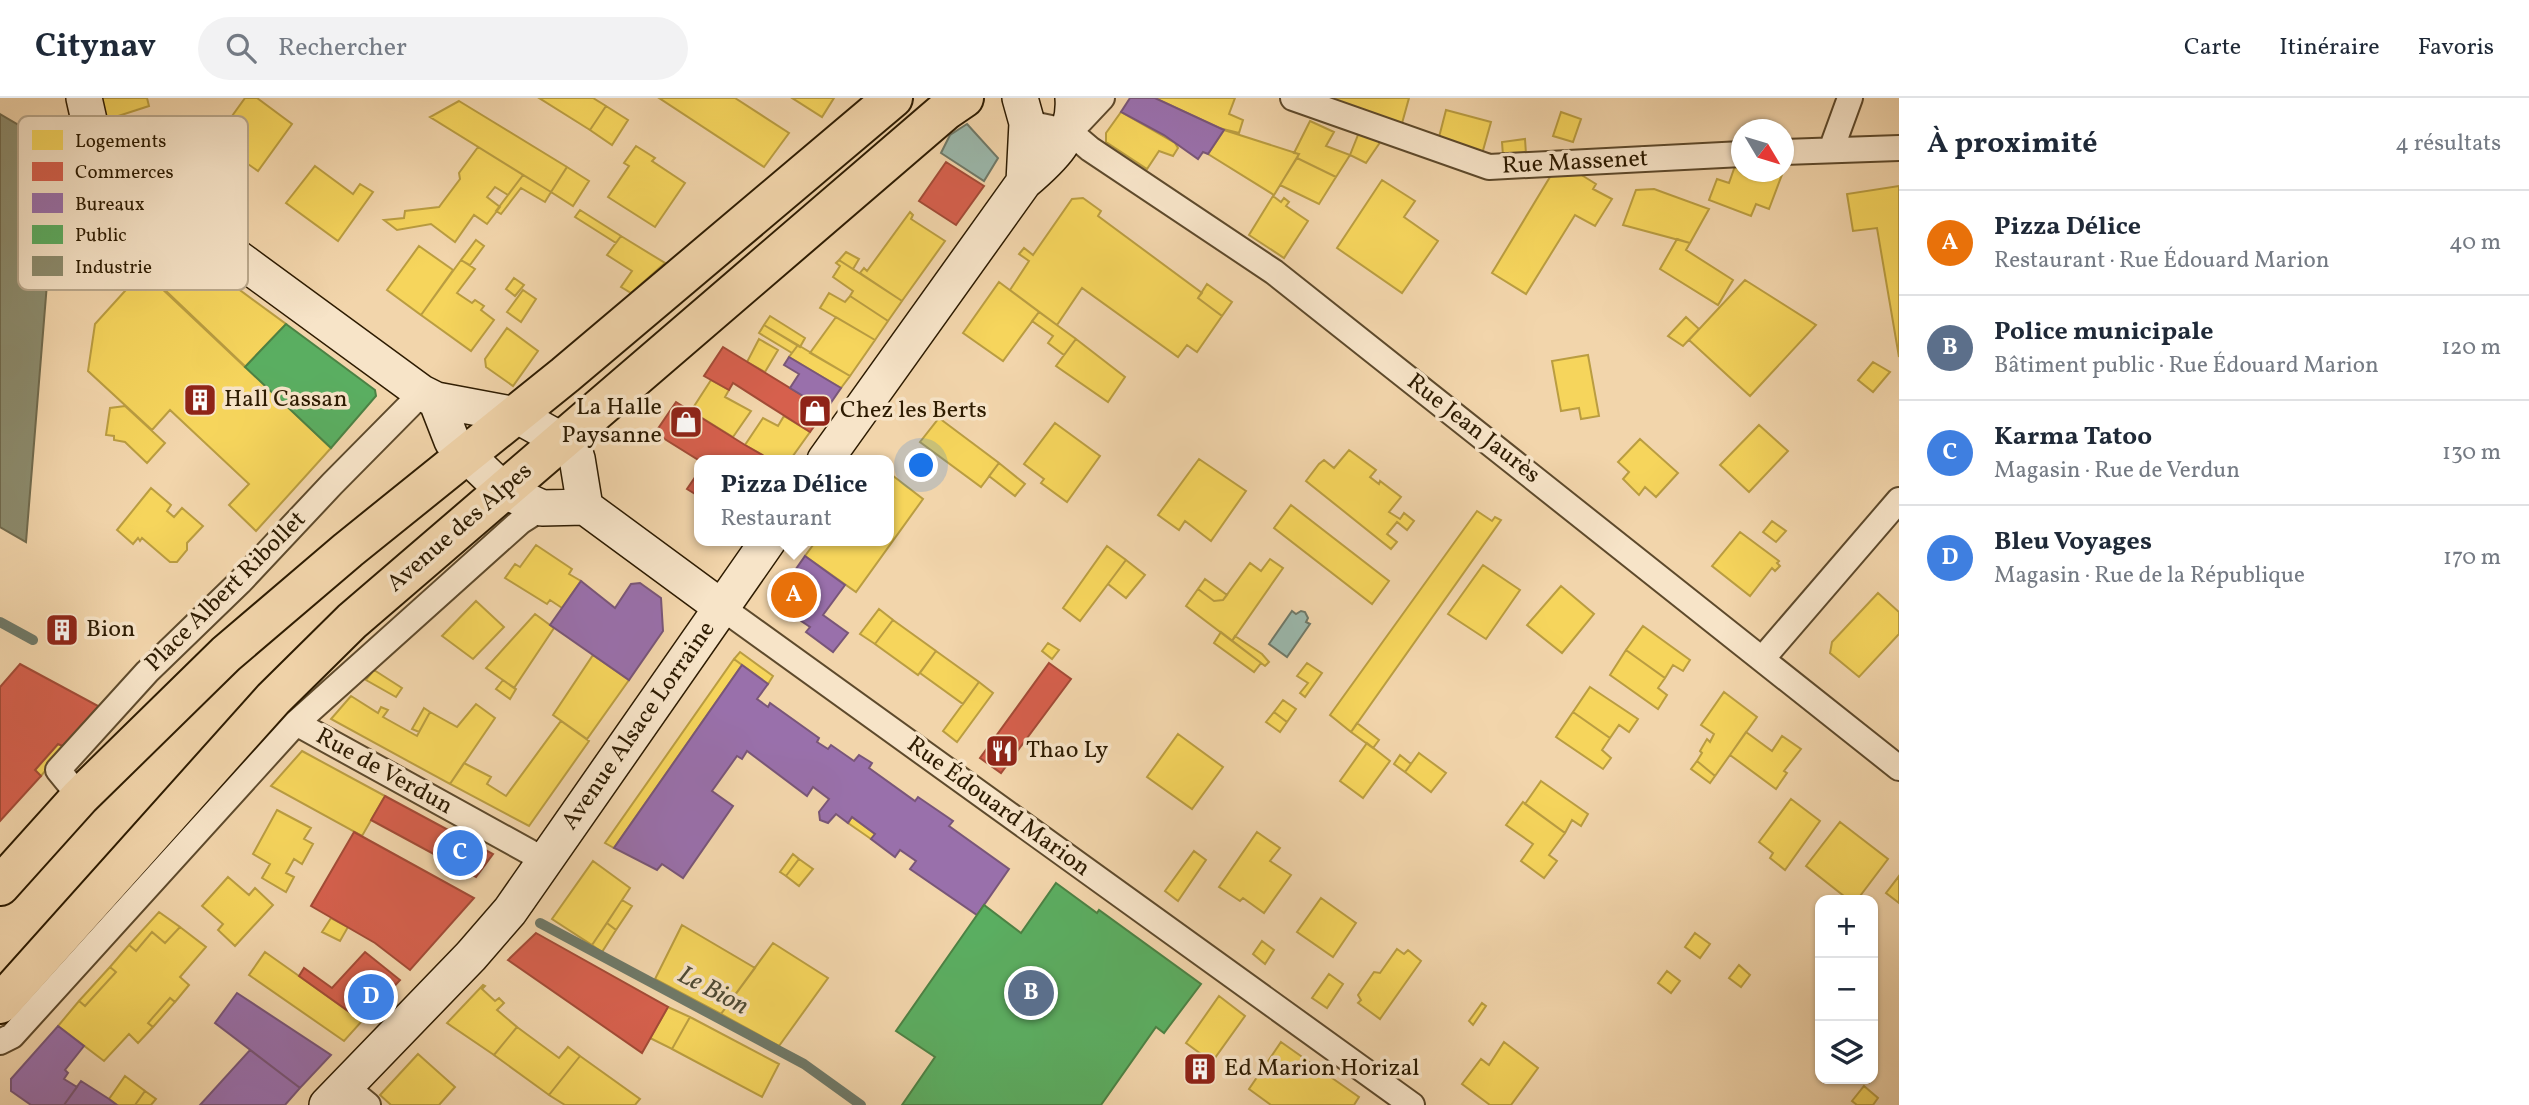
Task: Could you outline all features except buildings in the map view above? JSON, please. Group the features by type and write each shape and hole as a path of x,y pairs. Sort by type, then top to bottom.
{"main road":[{"name":"Avenue des Alpes","path":"0,886 80,797 226,654 348,550 516,415 893,98"},
{"name":"Avenue des Alpes","path":"0,1004 273,699 352,621 945,111 964,98"}],"street":[{"path":"84,98 88,116"},
{"path":"829,455 1024,183 1047,163 1071,115 1102,98"},
{"name":"Rue Massenet","path":"1293,98 1489,167 1731,155"},
{"path":"1831,150 1850,98"},
{"path":"1023,110 1024,183"},
{"name":"Rue Jean Jaurès","path":"1023,110 1071,115 1090,149 1274,271 1899,768"},
{"path":"1794,152 1899,148"},
{"path":"248,265 429,397 516,415 561,440 577,458 584,508 542,508 503,490 452,441 429,397"},
{"name":"Place Albert Ribollet","path":"80,797 58,770 147,672 240,582 332,484 429,397"},
{"path":"1763,658 1899,500"},
{"name":"Avenue des Alpes","path":"0,1042 12,1036 296,723 520,522 542,508"},
{"name":"Rue Édouard Marion","path":"584,508 1412,1105"},
{"name":"Avenue Alsace Lorraine","path":"346,1099 510,911 765,546"},
{"name":"Rue de Verdun","path":"296,723 546,861"}],"shaded area":[{"path":"967,124 998,158 984,181 941,153 950,135"},
{"path":"1292,611 1296,614 1305,612 1308,618 1306,622 1310,624 1287,657 1269,644"}],"waterway":[{"name":"Le Bion","path":"0,622 33,640"},
{"name":"Le Bion","path":"540,923 804,1064 861,1105"}],"place":[{"name":"Hall Cassan","path":"200,400"},
{"name":"Chez les Berts","path":"815,411"},
{"name":"La Halle Paysanne","path":"686,422"},
{"name":"Pizza Délice","path":"794,595"},
{"name":"Bion","path":"62,630"},
{"name":"Thao Ly","path":"1002,751"},
{"name":"Karma Tatoo","path":"460,853"},
{"name":"Police municipale","path":"1031,993"},
{"name":"Bleu Voyages","path":"371,997"},
{"name":"Ed Marion Horizal","path":"1200,1069"}]}
